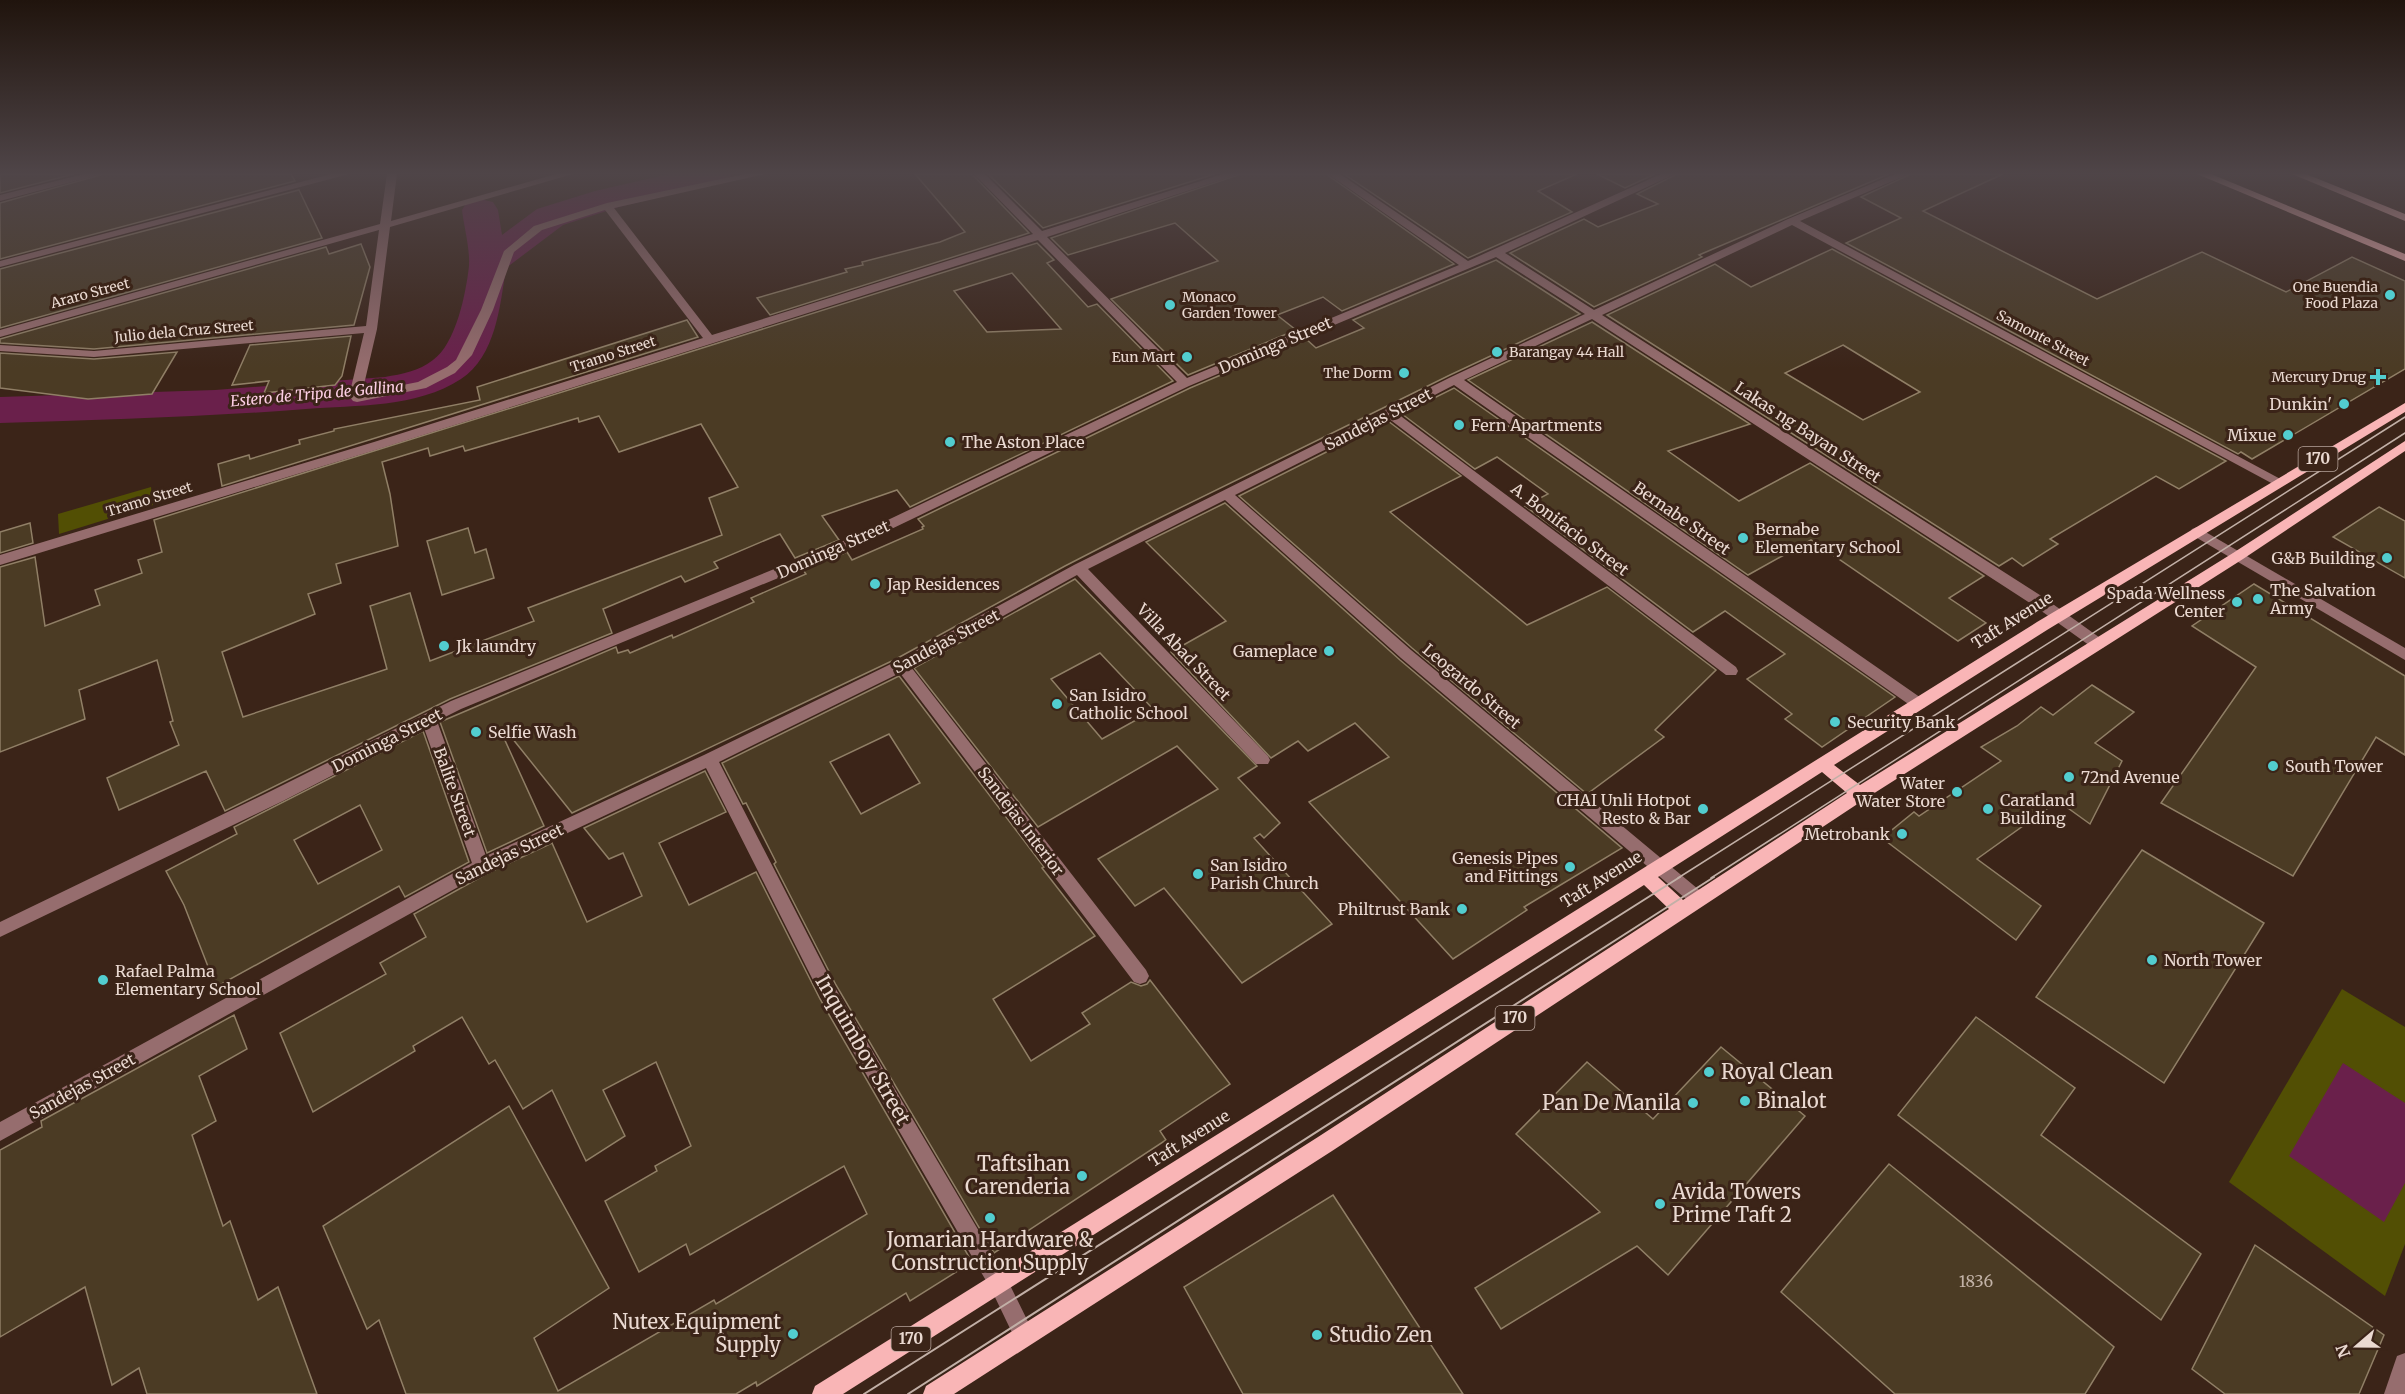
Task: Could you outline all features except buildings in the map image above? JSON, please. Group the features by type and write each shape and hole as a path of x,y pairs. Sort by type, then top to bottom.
{"main road":[{"path":"2357,239 2405,264"},
{"path":"2358,239 2405,258"},
{"name":"Taft Avenue","path":"823,1394 2059,616 2405,407"},
{"name":"170","path":"934,1394 1325,1144 1859,794 2238,556 2405,445"},
{"path":"1823,764 1859,794"},
{"path":"1653,871 1681,910"}],"street":[{"path":"0,264 95,239"},
{"name":"Araro Street","path":"0,334 342,239"},
{"path":"383,239 370,329 355,396 357,398 422,385 451,370 466,355 488,310 509,251 524,239"},
{"path":"632,239 709,339"},
{"name":"Tramo Street","path":"0,560 378,445 1029,239"},
{"path":"1042,239 1185,383"},
{"path":"1428,239 1466,265"},
{"name":"Dominga Street","path":"0,930 467,701 853,542 1185,383 1528,239"},
{"name":"Sandejas Street","path":"0,1132 481,866 710,759 902,665 1079,568 1455,380 1754,239"},
{"name":"Samonte Street","path":"1826,239 2280,482"},
{"name":"Lakas ng Bayan Street","path":"1497,253 2059,616 2098,644"},
{"name":"Julio dela Cruz Street","path":"0,348 94,354 370,329"},
{"name":"Bernabe Street","path":"1455,380 1919,704"},
{"name":"A. Bonifacio Street","path":"1389,413 1731,671"},
{"name":"Leogardo Street","path":"1227,495 1653,871 1698,899"},
{"path":"2197,532 2405,655"},
{"name":"Villa Abad Street","path":"1079,568 1262,760"},
{"name":"Sandejas Interior","path":"902,665 1140,976"},
{"name":"Balite Street","path":"429,719 481,866"},
{"name":"Inquimboy Street","path":"710,759 828,992 999,1284 1024,1336"},
{"path":"2395,1394 2405,1364"}],"shaded area":[{"path":"151,487 153,505 59,534 58,514"},
{"path":"2342,989 2405,1027 2405,1244 2385,1296 2229,1182"},
{"path":"2343,1063 2405,1103 2405,1183 2384,1222 2289,1156"}],"waterway":[{"path":"484,239 488,264"},
{"name":"Estero de Tripa de Gallina","path":"488,264 521,239"},
{"name":"Estero de Tripa de Gallina","path":"0,410 215,403 385,390 418,384 447,370 463,355 479,315 488,264"}],"tram line":[{"path":"1678,878 2405,417"},
{"path":"1711,878 2405,433"},
{"path":"864,1394 1680,877"},
{"path":"908,1394 1714,877"}],"place":[{"name":"One Buendia Food Plaza","path":"2390,295"},
{"name":"Monaco Garden Tower","path":"1170,305"},
{"name":"Barangay 44 Hall","path":"1497,352"},
{"name":"Eun Mart","path":"1187,357"},
{"name":"The Dorm","path":"1404,373"},
{"name":"Mercury Drug","path":"2378,377"},
{"name":"Dunkin'","path":"2344,404"},
{"name":"Fern Apartments","path":"1459,425"},
{"name":"Mixue","path":"2288,435"},
{"name":"The Aston Place","path":"950,442"},
{"name":"Bernabe Elementary School","path":"1743,538"},
{"name":"G&B Building","path":"2387,558"},
{"name":"Jap Residences","path":"875,584"},
{"name":"The Salvation Army","path":"2258,599"},
{"name":"Spada Wellness Center","path":"2237,602"},
{"name":"Jk laundry","path":"444,646"},
{"name":"Gameplace","path":"1329,651"},
{"name":"San Isidro Catholic School","path":"1057,704"},
{"name":"Security Bank","path":"1835,722"},
{"name":"Selfie Wash","path":"476,732"},
{"name":"South Tower","path":"2273,766"},
{"name":"72nd Avenue","path":"2069,777"},
{"name":"Water Water Store","path":"1957,792"},
{"name":"CHAI Unli Hotpot Resto & Bar","path":"1703,809"},
{"name":"Caratland Building","path":"1988,809"},
{"name":"Metrobank","path":"1902,834"},
{"name":"Genesis Pipes and Fittings","path":"1570,867"},
{"name":"San Isidro Parish Church","path":"1198,874"},
{"name":"Philtrust Bank","path":"1462,909"},
{"name":"North Tower","path":"2152,960"},
{"name":"Rafael Palma Elementary School","path":"103,980"},
{"name":"Royal Clean","path":"1709,1072"},
{"name":"Binalot","path":"1745,1101"},
{"name":"Pan De Manila","path":"1693,1103"},
{"name":"Taftsihan Carenderia","path":"1082,1176"},
{"name":"Avida Towers Prime Taft 2","path":"1660,1204"},
{"name":"Jomarian Hardware & Construction Supply","path":"990,1218"},
{"name":"Nutex Equipment Supply","path":"793,1334"},
{"name":"Studio Zen","path":"1317,1335"}]}
